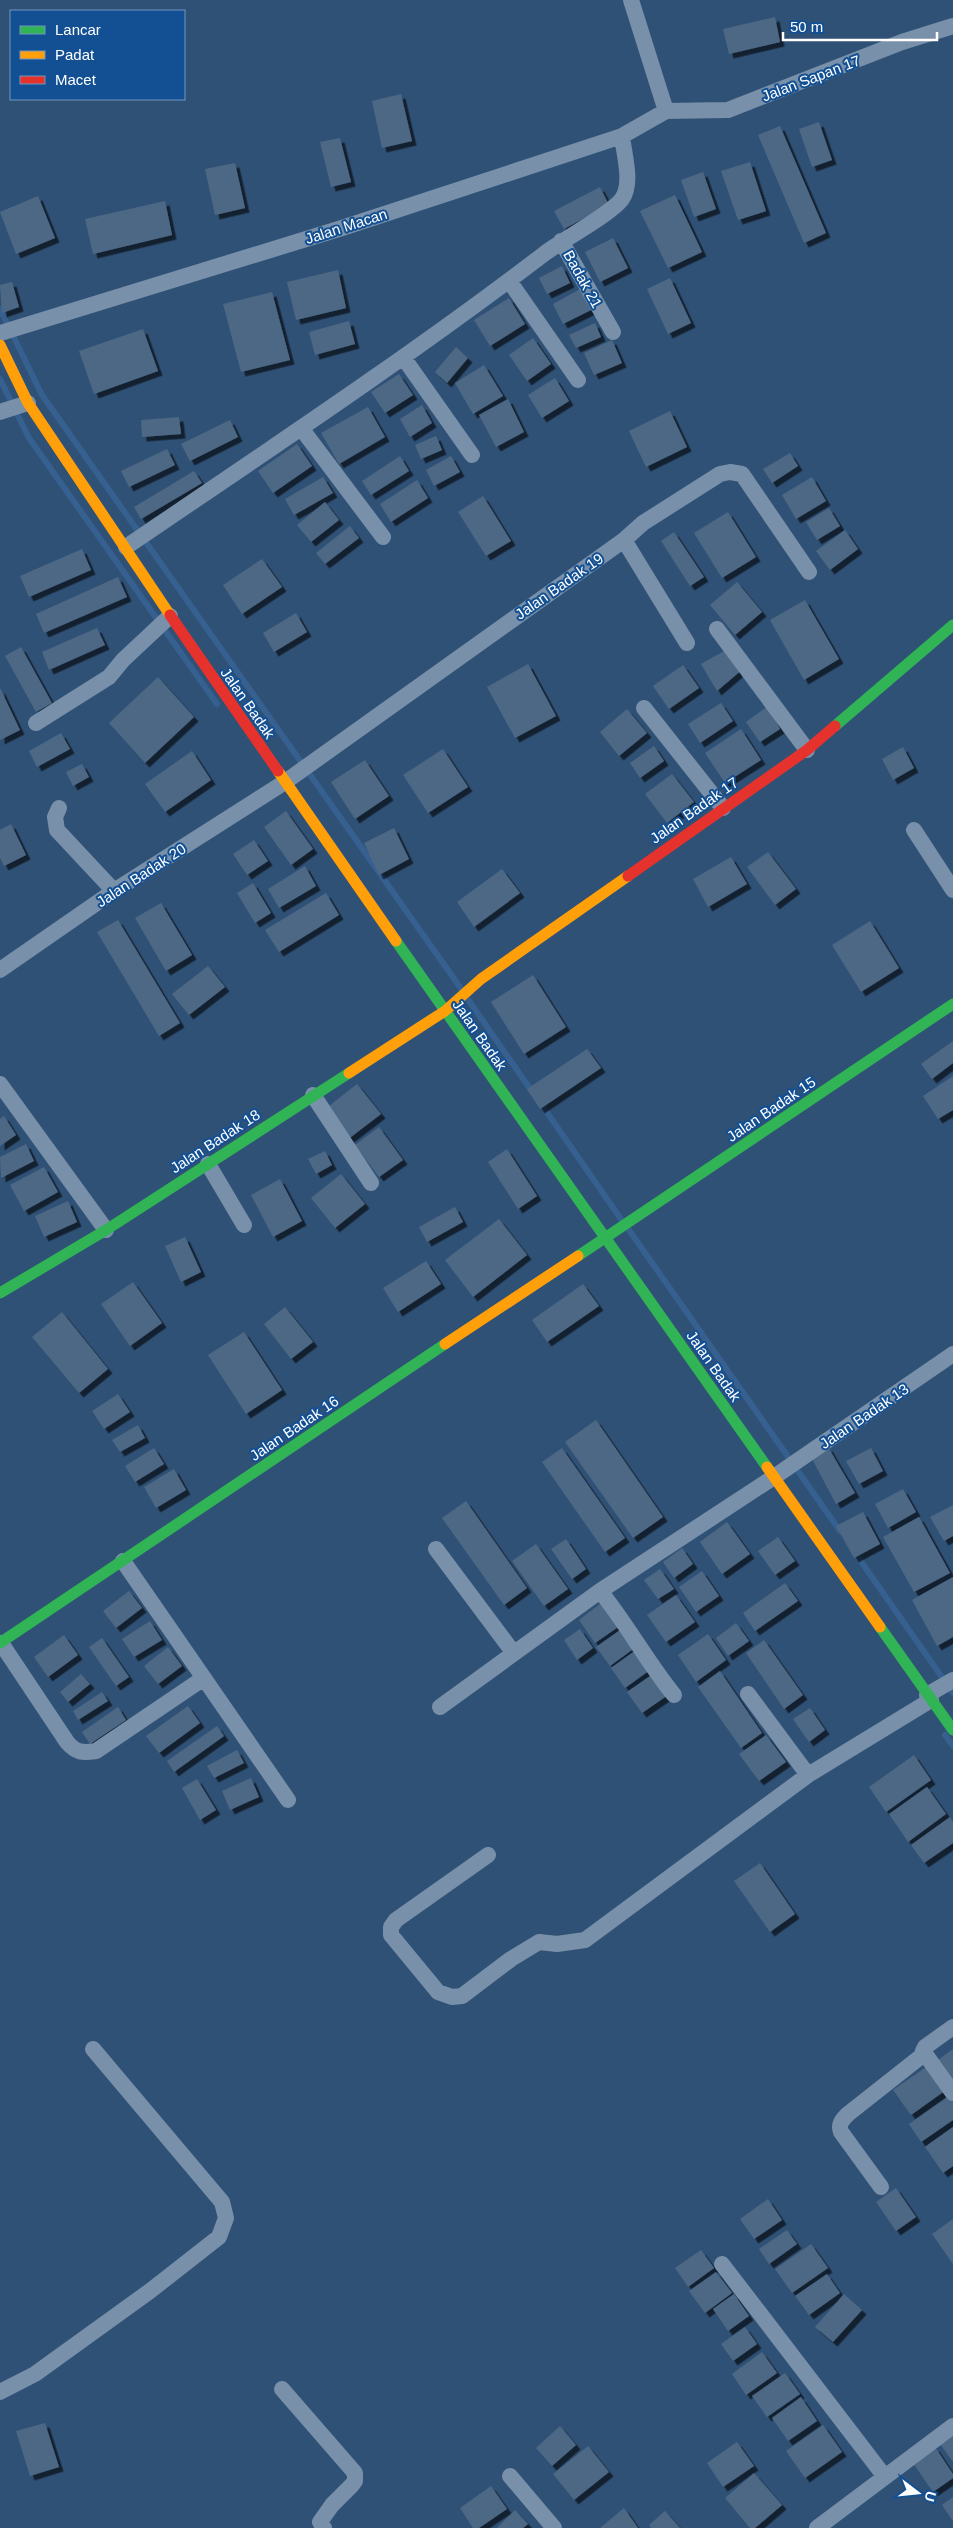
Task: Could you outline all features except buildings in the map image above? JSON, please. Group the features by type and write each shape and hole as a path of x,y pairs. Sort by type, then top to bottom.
{"street":[{"path":"631,0 666,112"},
{"name":"Jalan Sapan 17","path":"666,112 728,110 902,42 953,26"},
{"name":"Jalan Macan","path":"0,333 342,228 622,136 666,112"},
{"name":"Badak 21","path":"613,332 562,241 614,207 622,199 628,186 622,136"},
{"path":"126,547 404,357 510,282 562,241"},
{"path":"510,282 578,380"},
{"name":"Jalan Badak","path":"0,345 28,404 126,547 170,616 445,1012 953,1730"},
{"path":"404,357 472,455"},
{"path":"0,412 28,404"},
{"path":"302,428 383,537"},
{"name":"Jalan Badak 19","path":"285,782 624,540 651,518 720,474 730,472 742,474 809,572"},
{"path":"624,540 688,643"},
{"path":"36,723 109,677 123,660 170,616"},
{"name":"Jalan Badak 17","path":"445,1012 480,979 722,808 808,750 953,625"},
{"path":"717,630 808,750"},
{"path":"644,708 722,808"},
{"name":"Jalan Badak 20","path":"0,970 114,891 285,782"},
{"path":"59,808 55,817 57,830 91,869 114,891"},
{"path":"914,830 953,890"},
{"name":"Jalan Badak 15","path":"606,1240 953,1004"},
{"name":"Jalan Badak 18","path":"0,1293 106,1230 445,1012"},
{"path":"0,1084 106,1230"},
{"path":"314,1095 371,1183"},
{"path":"208,1164 244,1225"},
{"name":"Jalan Badak 16","path":"0,1643 549,1274 606,1240"},
{"name":"Jalan Badak 13","path":"440,1707 513,1652 600,1591 774,1477 953,1354"},
{"path":"436,1549 513,1652"},
{"path":"123,1560 288,1800"},
{"path":"600,1591 622,1618 657,1674 674,1695"},
{"path":"0,1643 73,1750 85,1753 96,1751 204,1678"},
{"path":"488,1855 396,1920 391,1927 391,1935 438,1992 452,1997 462,1996 511,1959 539,1942 557,1944 584,1940 808,1775 929,1698 953,1680"},
{"path":"748,1694 808,1775"},
{"path":"881,2187 841,2132 839,2127 842,2120 924,2054 925,2047 953,2027"},
{"path":"0,2392 35,2374 150,2291 219,2237 226,2218 222,2202 93,2049"},
{"path":"924,2054 953,2093"},
{"path":"722,2264 885,2477"},
{"path":"282,2388 355,2473 355,2480 352,2485 323,2516 320,2522 324,2528"},
{"path":"817,2528 953,2426"},
{"path":"510,2476 554,2528"}],"waterway":[{"path":"0,309 42,395 462,990"},
{"path":"0,379 29,438 217,704"},
{"path":"467,998 533,1093"},
{"path":"539,1101 623,1222"},
{"path":"629,1230 840,1531"},
{"path":"853,1550 953,1693"},
{"path":"945,1735 953,1746"}],"traffic: fast":[{"path":"835,726 953,625"},
{"path":"396,941 767,1467"},
{"path":"578,1256 953,1004"},
{"path":"0,1293 106,1230 349,1073"},
{"path":"0,1643 445,1344"},
{"path":"880,1627 953,1730"}],"traffic: slow":[{"path":"0,345 28,403 170,615"},
{"path":"278,771 396,941"},
{"path":"349,1073 445,1011 481,979 628,876"},
{"path":"445,1344 578,1256"},
{"path":"767,1467 880,1627"}],"traffic: jam":[{"path":"170,615 278,771"},
{"path":"628,876 807,750 835,726"}]}
